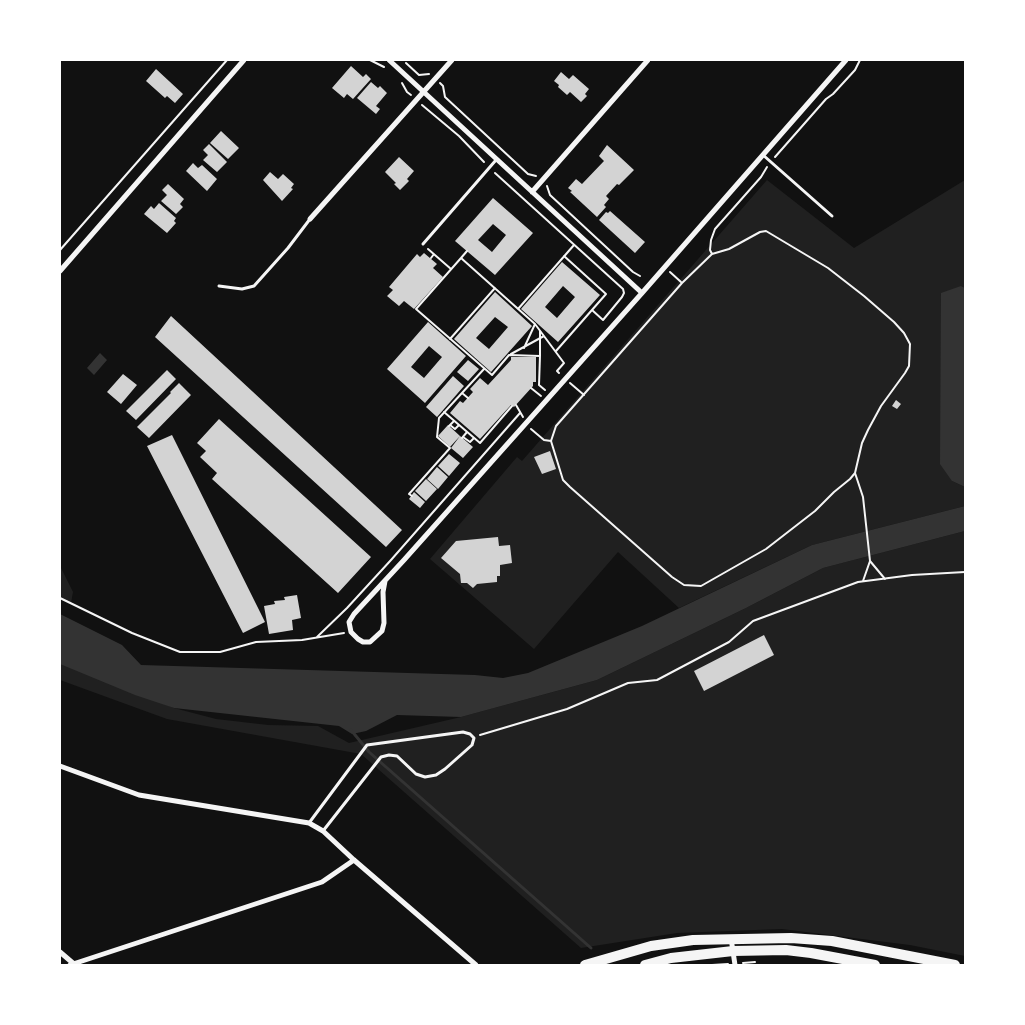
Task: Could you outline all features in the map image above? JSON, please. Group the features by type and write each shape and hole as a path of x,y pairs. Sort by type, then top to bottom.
{"main road":[{"path":"585,965 651,946 693,940 731,938 791,938 832,942 955,965"},
{"path":"645,965 671,958 733,951 786,950 811,952 875,965"}],"street":[{"path":"60,270 244,60"},
{"path":"389,60 642,293"},
{"path":"310,219 452,60"},
{"path":"532,192 648,60"},
{"path":"385,581 383,592 384,623 382,631 370,642 358,639 351,632 349,622 354,614 526,424 846,60"},
{"path":"60,766 139,795 308,822 323,831 476,965"},
{"path":"60,952 72,964 322,882 354,860"},
{"path":"731,938 735,964"}],"lane":[{"path":"763,155 832,216"},
{"path":"423,244 497,159"},
{"path":"219,286 242,290 254,286 288,248 310,219"},
{"path":"308,822 367,745 463,732 470,734 474,738 472,745 445,770 436,775 426,777 416,774 397,756 389,755 381,758 323,831"}],"path":[{"path":"60,250 227,60"},
{"path":"370,60 390,72"},
{"path":"402,60 419,75 430,73 443,86 445,97 528,174 536,176 542,181 549,188 550,195 633,272 640,276"},
{"path":"712,254 710,250 711,240 715,229 761,177 770,162 826,99 855,70 860,60"},
{"path":"402,83 407,92 458,136 489,168 623,289 622,297 603,320"},
{"path":"766,231 828,268 864,296 894,322 910,344 909,366 881,406 868,430 862,443 855,473 850,479 834,492 815,512 766,549 701,586 684,585 672,577 564,480 551,441 556,426 584,395 682,283 712,254 729,249 760,232 766,231"},
{"path":"423,244 451,269"},
{"path":"518,309 574,245"},
{"path":"467,251 416,309 495,378"},
{"path":"431,258 434,254"},
{"path":"555,351 606,294 564,256"},
{"path":"461,258 535,324 564,363 557,371 584,395"},
{"path":"450,339 495,288"},
{"path":"592,310 612,327"},
{"path":"524,348 535,324"},
{"path":"540,330 539,385 551,395"},
{"path":"492,375 509,356 545,336"},
{"path":"509,356 540,356"},
{"path":"412,496 409,494 425,475 438,464 450,448 437,437 439,418 478,372 484,369"},
{"path":"531,388 546,401"},
{"path":"463,390 468,398"},
{"path":"516,405 526,424 544,440 551,441"},
{"path":"444,412 480,443 512,406"},
{"path":"317,637 391,560 521,413"},
{"path":"454,421 450,426 456,429 460,425"},
{"path":"467,432 463,437 470,442 474,438"},
{"path":"855,473 863,497 868,527 870,561 863,581"},
{"path":"425,475 428,478"},
{"path":"870,561 885,578"},
{"path":"474,738 493,730 567,709 628,683 657,680 729,642 753,621 863,581 912,575 965,572"},
{"path":"60,598 132,633 180,652 220,652 256,642 302,640 351,632"},
{"path":"712,965 760,962"}],"shaded area":[{"path":"767,180 854,248 965,180 965,288 961,286 952,481 965,487 965,506 812,545 679,608 618,552 534,649 430,559 517,457 522,461"},
{"path":"961,286 965,288 965,487 952,481 940,464 941,293"},
{"path":"100,353 107,360 94,375 87,368"},
{"path":"965,506 965,531 823,568 746,608 597,680 461,717 397,715 366,731 352,734 339,726 174,708 135,695 60,664 60,614 122,645 141,665 475,675 503,678 528,673 642,626 812,545"},
{"path":"965,531 965,956 910,945 782,929 677,933 581,948 361,754 167,719 60,680 60,662 174,708 216,719 268,725 318,726 349,743 461,717 597,680 746,608 823,568"},
{"path":"60,566 73,592 71,603 60,598"}],"building":[{"path":"351,66 363,77 366,74 371,79 353,99 347,94 344,98 332,88"},
{"path":"156,69 183,94 175,103 167,96 165,98 146,81"},
{"path":"561,72 569,79 573,75 589,89 585,94 587,96 581,102 570,92 567,95 554,81"},
{"path":"371,82 378,88 380,86 387,93 376,106 380,109 376,114 357,98"},
{"path":"221,131 239,148 228,159 210,143"},
{"path":"209,144 227,162 217,172 203,160 208,155 203,150"},
{"path":"607,145 634,170 606,196 609,199 604,205 606,207 597,217 568,188 576,179 582,184 604,161 599,156"},
{"path":"399,157 414,171 407,179 409,181 400,190 385,172"},
{"path":"193,163 198,168 202,165 217,179 207,191 186,171"},
{"path":"270,172 278,179 283,174 294,184 291,188 293,189 282,201 263,180"},
{"path":"168,184 184,199 180,204 183,207 176,214 161,201 167,195 162,190"},
{"path":"493,198 533,233 495,275 455,241","holes":["493,224 506,235 492,252 478,240"]},
{"path":"159,203 176,218 174,221 176,223 167,233 144,214 151,206 154,209"},
{"path":"610,211 645,242 635,253 599,220 606,212"},
{"path":"424,253 437,264 433,268 443,277 414,309 404,301 399,306 387,296 393,290 389,287 417,254 420,257"},
{"path":"562,262 600,295 558,342 521,309","holes":["563,286 575,297 557,318 545,307"]},
{"path":"495,292 532,326 491,372 454,339","holes":["495,317 508,327 489,349 476,338"]},
{"path":"171,316 402,530 386,547 155,337"},
{"path":"428,322 466,356 425,403 387,369","holes":["429,346 442,357 424,378 411,367"]},
{"path":"511,357 536,357 536,382 533,382 533,386 514,407 511,405 480,439 450,413 460,401 463,403 473,392 470,389 480,378 488,385 511,360"},
{"path":"468,360 479,369 468,381 457,372"},
{"path":"167,370 176,379 136,420 126,411"},
{"path":"123,374 137,385 121,404 107,392"},
{"path":"453,376 464,386 437,417 426,407"},
{"path":"179,383 191,395 149,438 137,427"},
{"path":"896,400 901,404 897,409 892,406"},
{"path":"219,419 371,557 338,593 212,479 217,473 200,457 206,451 197,443"},
{"path":"448,425 460,436 450,447 438,436"},
{"path":"172,435 265,622 243,633 147,446"},
{"path":"460,436 473,447 463,458 451,448"},
{"path":"550,451 556,469 542,474 534,457"},
{"path":"449,454 460,463 449,476 438,466"},
{"path":"437,467 448,477 438,489 427,479"},
{"path":"426,479 437,489 426,501 415,491"},
{"path":"414,492 425,502 420,508 409,499"},
{"path":"498,537 499,546 510,545 512,563 500,565 500,576 497,576 497,582 477,584 473,588 467,583 461,583 460,574 441,558 456,541"},
{"path":"297,595 301,618 292,620 293,630 269,634 264,606 275,604 274,601 285,600 284,597"},
{"path":"764,635 774,655 704,691 694,671"}],"waterway":[{"path":"351,730 369,752 591,948"}]}
